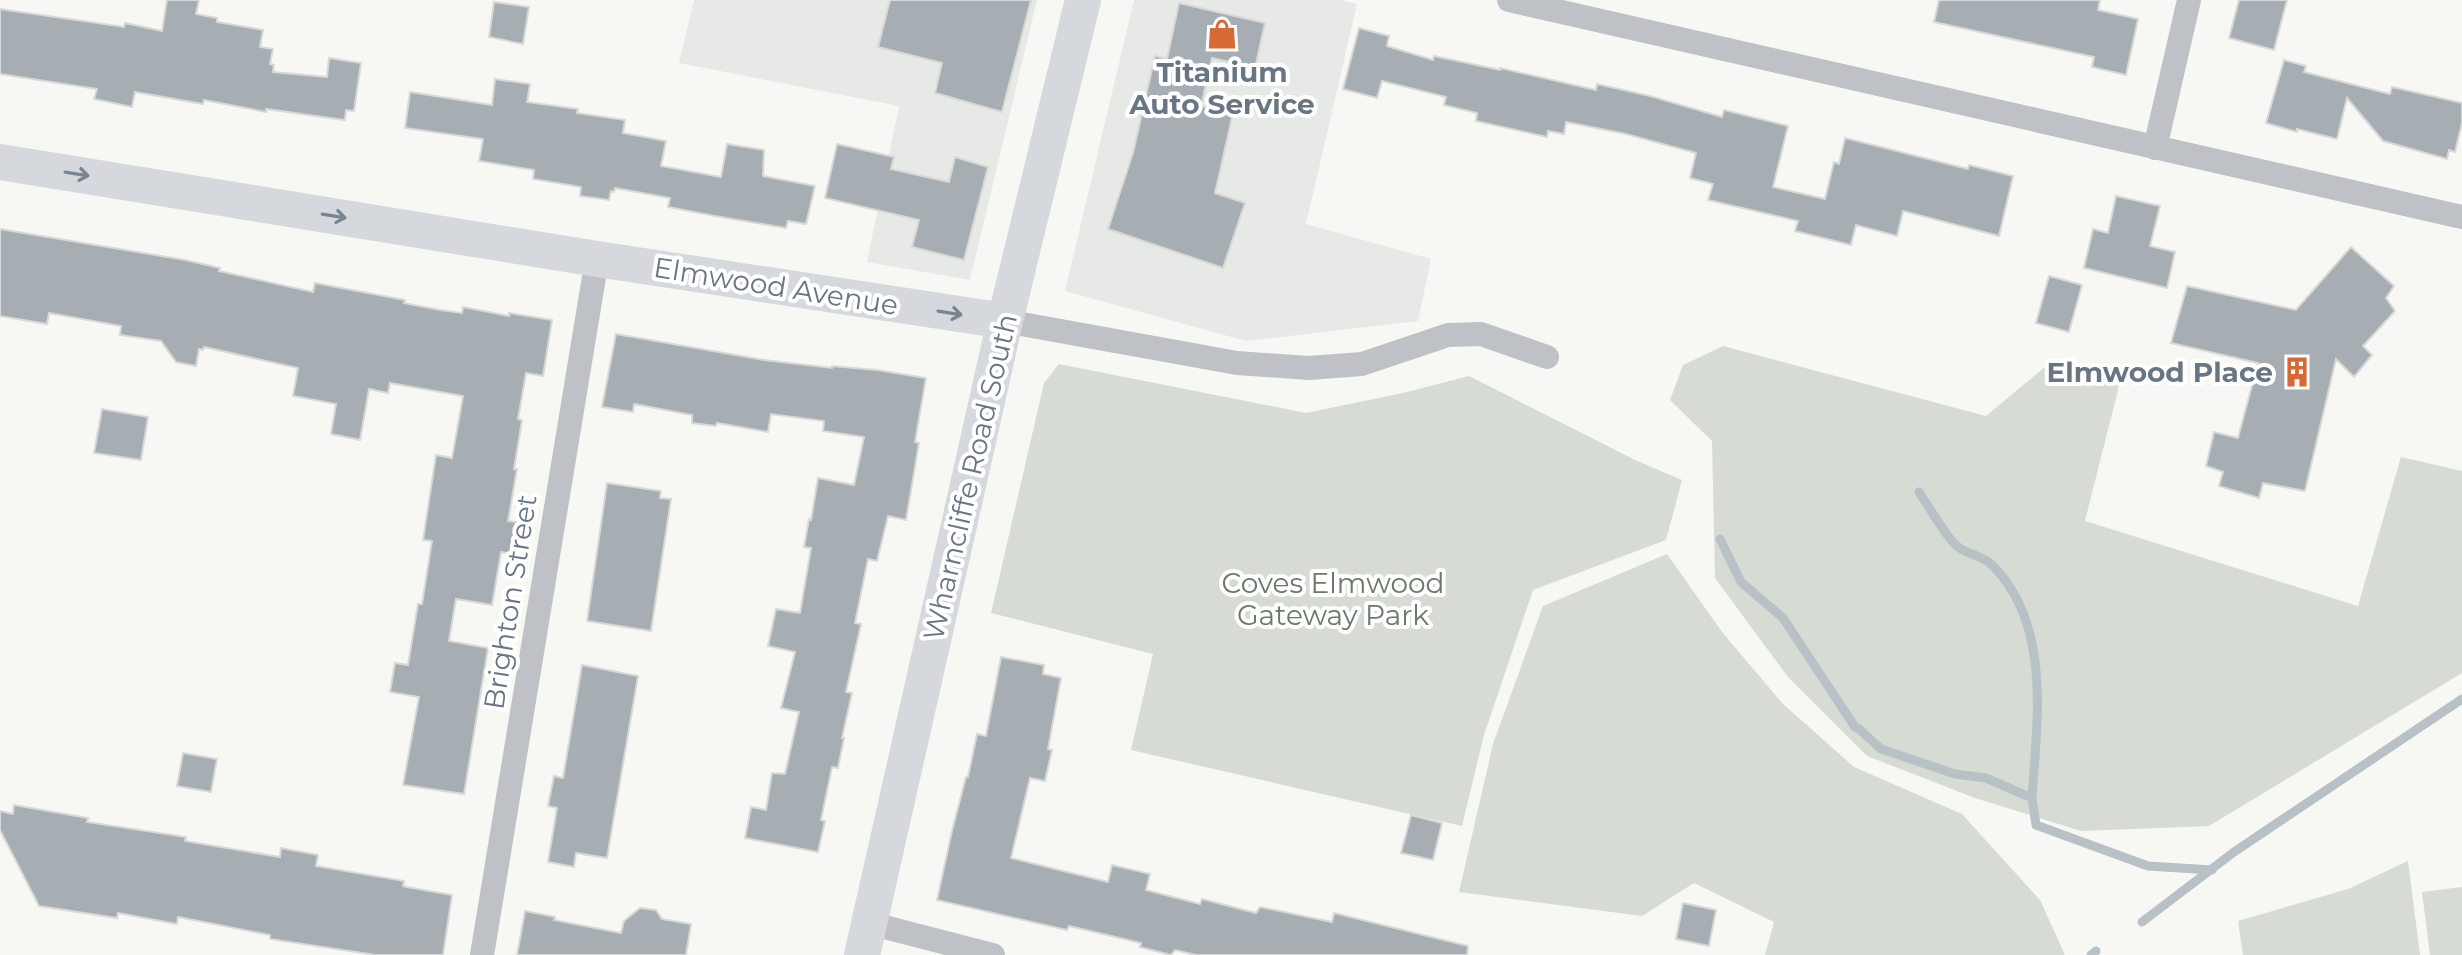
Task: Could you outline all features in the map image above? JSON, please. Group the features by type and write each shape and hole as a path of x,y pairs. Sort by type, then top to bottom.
{"street":[{"name":"Wharncliffe Road South","path":"866,939 1005,321 1083,0"},
{"path":"1509,0 2462,217"},
{"path":"2155,148 2189,0"},
{"name":"Elmwood Avenue","path":"0,162 597,259 1005,321 1237,363 1309,368 1362,364 1448,335 1481,334 1547,357"},
{"name":"Brighton Street","path":"482,955 597,259"},
{"path":"866,939 993,955"}],"shaded area":[{"path":"694,0 1037,0 970,280 867,262 899,106 679,63"},
{"path":"1134,0 1341,0 1357,4 1306,224 1431,259 1418,321 1246,341 1065,291"}],"green space":[{"path":"1723,346 1986,416 2052,361 2121,378 2085,521 2358,606 2401,457 2462,471 2462,673 2209,826 2081,831 1975,798 1867,756 1788,677 1715,578 1712,441 1670,400 1683,365"},
{"name":"Coves Elmwood Gateway Park","path":"1059,364 1306,413 1469,376 1635,460 1682,480 1666,540 1533,590 1484,735 1462,826 1131,750 1153,654 991,613 1044,383"},
{"path":"1667,554 1722,632 1783,704 1854,767 1962,814 2040,900 2065,955 1765,955 1774,922 1694,883 1642,916 1459,892 1493,744 1543,606"},
{"path":"2408,861 2420,955 2243,955 2238,921 2348,889"},
{"path":"2462,887 2462,955 2430,955 2422,892"}],"building":[{"path":"167,0 199,0 196,14 217,18 217,22 263,30 260,47 273,49 270,64 274,65 273,72 327,77 329,58 361,63 354,111 346,110 345,120 266,109 266,112 204,100 203,104 135,92 132,107 94,99 97,89 0,74 0,9 124,27 125,23 162,31"},
{"path":"890,0 1031,0 1002,112 935,93 942,63 878,47"},
{"path":"1939,0 2100,0 2098,10 2138,19 2126,75 2092,67 2094,57 1934,22"},
{"path":"2239,0 2287,0 2274,50 2229,38"},
{"path":"494,2 529,7 523,44 489,37"},
{"path":"1179,3 1265,23 1255,68 1212,58 1201,106 1233,113 1215,193 1245,203 1223,268 1108,229 1133,153 1155,56 1167,59"},
{"path":"1359,28 1389,36 1387,46 1433,60 1434,56 1500,68 1596,90 1597,84 1722,117 1724,110 1788,126 1773,187 1825,199 1834,162 1839,164 1845,138 1968,169 1969,165 2013,176 1999,236 1903,211 1897,236 1856,225 1851,245 1795,231 1798,221 1708,200 1713,184 1690,178 1696,153 1566,122 1564,134 1548,131 1547,137 1476,121 1477,113 1444,105 1446,97 1382,81 1377,98 1343,89"},
{"path":"2284,60 2306,66 2304,72 2390,94 2392,87 2462,103 2462,123 2455,152 2449,150 2447,159 2383,141 2347,98 2337,139 2266,123"},
{"path":"495,79 530,84 527,102 625,120 623,133 666,141 661,166 721,177 727,144 764,150 763,176 815,186 806,224 788,221 786,228 715,216 668,207 670,198 615,188 609,200 580,196 581,187 533,179 534,170 479,161 483,139 405,128 410,92 492,105"},
{"path":"837,144 894,157 891,169 949,182 955,157 988,167 964,260 912,247 919,220 825,198"},
{"path":"2116,196 2160,206 2150,246 2175,252 2167,288 2084,268 2093,229 2108,233"},
{"path":"0,229 185,260 220,268 219,271 313,292 315,283 440,310 462,313 463,307 552,320 543,376 526,373 518,419 522,420 514,469 517,469 508,521 516,522 511,554 501,552 492,605 456,599 449,641 488,648 464,794 403,785 419,697 390,692 395,663 408,665 418,604 422,604 432,541 423,540 436,455 452,458 463,396 390,383 388,393 369,389 360,440 331,434 336,404 293,396 298,368 204,347 203,350 199,349 196,366 176,362 161,341 120,335 121,326 49,313 47,324 0,316"},
{"name":"Elmwood Place","path":"2351,247 2394,286 2386,298 2395,311 2363,346 2372,355 2354,377 2336,359 2305,491 2263,483 2259,498 2219,486 2223,472 2206,466 2214,432 2238,438 2258,363 2171,343 2187,286 2296,310"},
{"path":"2049,276 2082,285 2069,332 2036,323"},
{"path":"616,334 764,360 877,370 926,378 906,520 888,516 877,561 868,559 855,623 861,624 846,692 852,693 838,768 832,767 818,852 745,838 751,807 766,810 772,773 785,774 799,712 781,708 795,652 768,646 776,609 800,613 811,548 804,547 818,478 854,485 864,437 823,431 824,421 771,414 768,432 717,423 716,426 692,423 692,415 634,404 633,412 602,407"},
{"path":"102,409 148,417 141,460 94,453"},
{"path":"607,483 661,491 660,498 671,499 651,631 587,621"},
{"path":"1001,657 1044,665 1043,674 1061,678 1045,781 1030,778 1011,858 1108,882 1112,865 1150,874 1146,890 1200,904 1202,899 1256,913 1260,907 1332,922 1334,913 1468,946 1467,955 1196,955 1175,950 1171,955 1140,947 1141,943 1069,926 1067,930 937,900 977,734 986,736"},
{"path":"582,665 638,676 607,858 576,853 574,867 548,862 557,808 548,806 554,776 563,778"},
{"path":"183,753 217,759 211,792 177,786"},
{"path":"14,805 88,818 87,822 186,837 185,841 280,857 281,848 318,855 316,866 404,881 403,886 452,895 443,955 376,955 270,939 270,935 178,917 177,924 118,913 117,918 39,906 0,830 0,811 13,814"},
{"path":"1411,815 1442,823 1433,860 1401,853"},
{"path":"1683,903 1716,910 1709,946 1676,939"},
{"path":"640,908 656,910 662,919 691,924 686,955 517,955 525,911 621,933 624,921"}],"waterway":[{"path":"1919,492 1954,543 1991,564 2010,588 2024,615 2036,674 2032,798"},
{"path":"1720,539 1741,582 1783,618 1855,727 1881,749 1955,774 1986,778 2032,798 2036,825 2148,866 2212,870"},
{"path":"2142,922 2234,852 2462,699"},
{"path":"2091,955 2096,951"}],"place":[{"name":"Titanium Auto Service","path":"1222,34"},
{"name":"Elmwood Place","path":"2297,372"}]}
